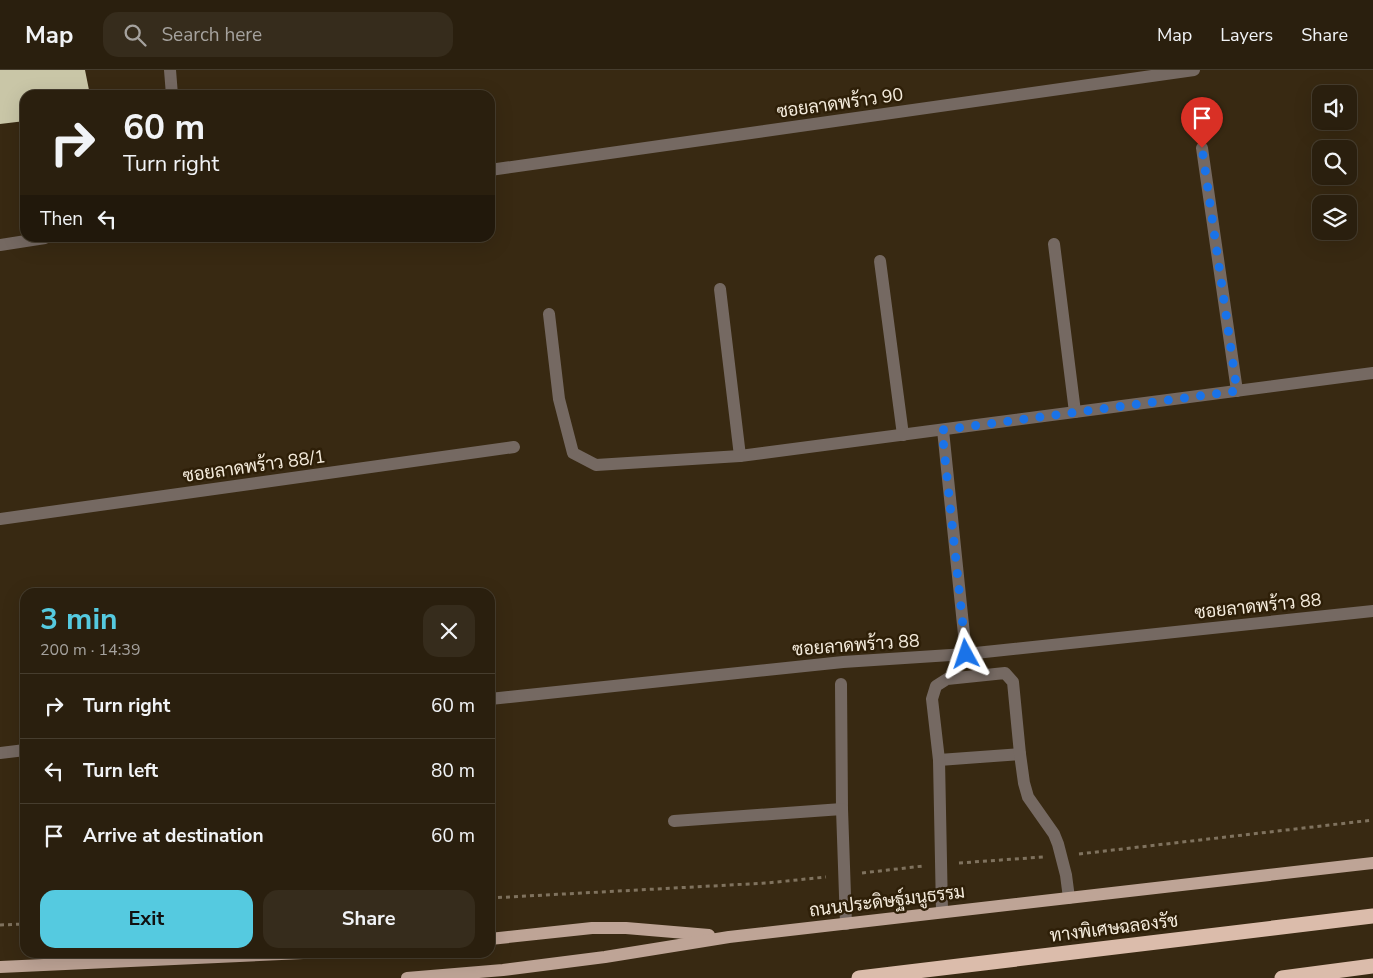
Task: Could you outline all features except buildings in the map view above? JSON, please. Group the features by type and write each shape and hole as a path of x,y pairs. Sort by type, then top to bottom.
{"highway":[{"name":"ทางพิเศษฉลองรัช","path":"860,978 1373,916"},
{"path":"1282,978 1373,966"}],"main road":[{"name":"ถนนประดิษฐ์มนูธรรม","path":"407,978 503,970 596,958 729,937 942,911 1373,863"},
{"path":"495,939 601,928 626,928 729,937"},
{"path":"0,967 195,958"}],"street":[{"path":"170,70 172,90"},
{"name":"ซอยลาดพร้าว 90","path":"495,169 1194,70"},
{"path":"1202,148 1237,391"},
{"path":"0,245 20,242"},
{"path":"1054,244 1075,412"},
{"path":"880,261 903,435"},
{"path":"720,290 740,456"},
{"path":"549,314 559,399 573,453 596,465 740,456 1373,373"},
{"path":"942,430 966,654"},
{"name":"ซอยลาดพร้าว 88/1","path":"0,519 514,447"},
{"name":"ซอยลาดพร้าว 88","path":"495,698 843,662 966,654 1373,611"},
{"path":"942,911 939,760 932,699 936,686 947,679 1005,673 1013,682 1022,772 1028,796 1054,834 1066,875 1069,898"},
{"path":"841,684 842,809 846,924"},
{"path":"0,753 20,751"},
{"path":"939,760 1020,754"},
{"path":"674,821 842,809"}],"path":[{"path":"0,925 20,924"}],"route":[{"path":"966,654 942,430 1237,391 1202,148"}]}
